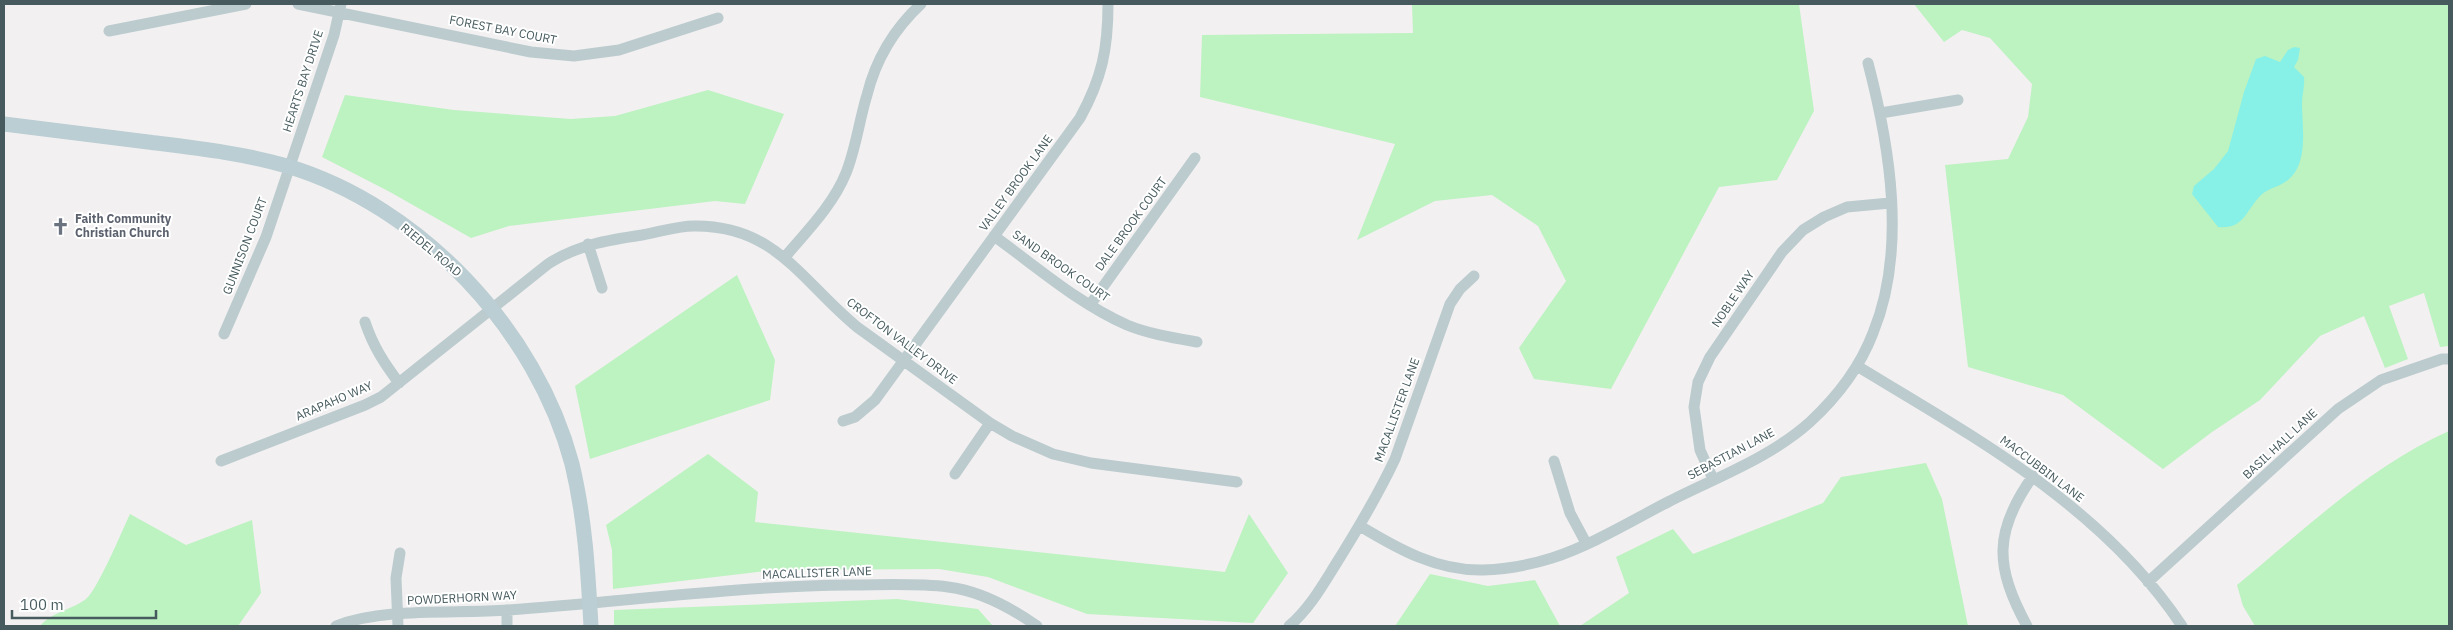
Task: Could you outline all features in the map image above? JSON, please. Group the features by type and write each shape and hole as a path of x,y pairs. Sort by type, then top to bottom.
{"street":[{"path":"109,32 246,4"},
{"name":"FOREST BAY COURT","path":"298,4 340,8 531,52 574,56 619,50 718,18"},
{"path":"785,256 825,209 842,180 854,151 866,96 877,64 894,34 921,4"},
{"name":"VALLEY BROOK LANE","path":"843,421 866,409 904,362 1080,118 1104,61 1108,36 1108,4"},
{"name":"HEARTS BAY DRIVE","path":"289,167 334,35 340,8"},
{"name":"SEBASTIAN LANE","path":"1360,526 1409,554 1440,564 1468,569 1496,569 1530,564 1568,552 1769,451 1793,435 1826,405 1857,366 1874,332 1887,286 1892,239 1889,167 1881,113 1868,63"},
{"path":"1881,113 1958,100"},
{"name":"RIEDEL ROAD","path":"4,124 211,149 289,167 353,194 411,231 470,282 492,309 532,367 563,437 580,500 586,541 591,626"},
{"name":"DALE BROOK COURT","path":"1090,305 1196,158"},
{"name":"GUNNISON COURT","path":"224,334 261,251 289,167"},
{"name":"NOBLE WAY","path":"1713,479 1700,450 1694,407 1698,382 1710,358 1782,252 1803,230 1824,217 1847,208 1890,203"},
{"name":"CROFTON VALLEY DRIVE","path":"492,309 562,255 588,244 692,226 713,226 732,230 752,236 785,256 842,314 904,362 990,423 1033,447 1069,459 1237,482"},
{"name":"SAND BROOK COURT","path":"994,236 1090,305 1112,318 1145,332 1197,342"},
{"path":"588,244 602,288"},
{"name":"MACALLISTER LANE","path":"1289,626 1308,608 1360,526 1395,459 1450,304 1460,289 1474,276"},
{"name":"ARAPAHO WAY","path":"221,461 365,405 399,383 492,309"},
{"path":"365,322 371,342 381,360 399,383"},
{"name":"BASIL HALL LANE","path":"2148,582 2338,409 2381,380 2449,358"},
{"name":"MACCUBBIN LANE","path":"1857,366 1995,450 2033,476 2098,530 2148,582 2182,626"},
{"path":"955,474 990,423"},
{"path":"1554,461 1570,512 1586,543"},
{"path":"2026,626 2012,600 2006,582 2003,544 2015,504 2033,476"},
{"path":"398,621 396,578 400,553"},
{"name":"MACALLISTER LANE","path":"590,603 808,585 913,585 949,587 985,596 1003,604 1037,626"},
{"name":"POWDERHORN WAY","path":"336,626 362,618 398,621 590,603"},
{"path":"506,610 507,626"}],"green space":[{"path":"1412,4 1799,4 1814,111 1777,180 1719,187 1611,389 1534,379 1519,348 1566,281 1538,226 1492,195 1435,201 1357,240 1395,144 1200,97 1202,35 1413,33"},
{"path":"1914,4 2449,4 2449,346 2440,347 2424,293 2389,306 2408,359 2385,368 2364,316 2320,336 2260,400 2212,432 2163,469 2063,395 1968,367 1945,165 2008,159 2028,117 2032,84 1990,38 1962,30 1944,42"},
{"path":"708,90 784,114 745,204 715,201 509,226 471,238 390,192 322,157 345,95 454,110 571,119 615,116"},
{"path":"737,275 775,360 770,400 590,459 575,386"},
{"path":"2449,431 2449,626 2255,626 2243,606 2237,585 2313,521 2365,481 2420,445"},
{"path":"708,454 758,492 755,522 1225,572 1249,514 1288,573 1253,623 1087,614 988,577 939,569 774,570 613,589 612,550 606,525"},
{"path":"1926,463 1942,499 1968,626 1580,626 1629,593 1616,557 1673,529 1693,554 1823,503 1841,477"},
{"path":"130,514 186,545 252,520 261,593 238,626 40,626 50,617 80,603 91,594 103,573"},
{"path":"1430,574 1488,586 1535,580 1560,626 1395,626"},
{"path":"897,599 978,609 993,626 614,626 614,610"}],"water":[{"path":"2294,47 2300,48 2298,60 2294,67 2304,77 2302,104 2303,144 2299,164 2295,173 2288,180 2261,195 2239,222 2227,227 2218,227 2192,194 2194,186 2214,169 2228,151 2244,92 2256,59 2265,56 2280,62 2288,50"}],"place":[{"name":"Faith Community Christian Church","path":"61,226"}]}
